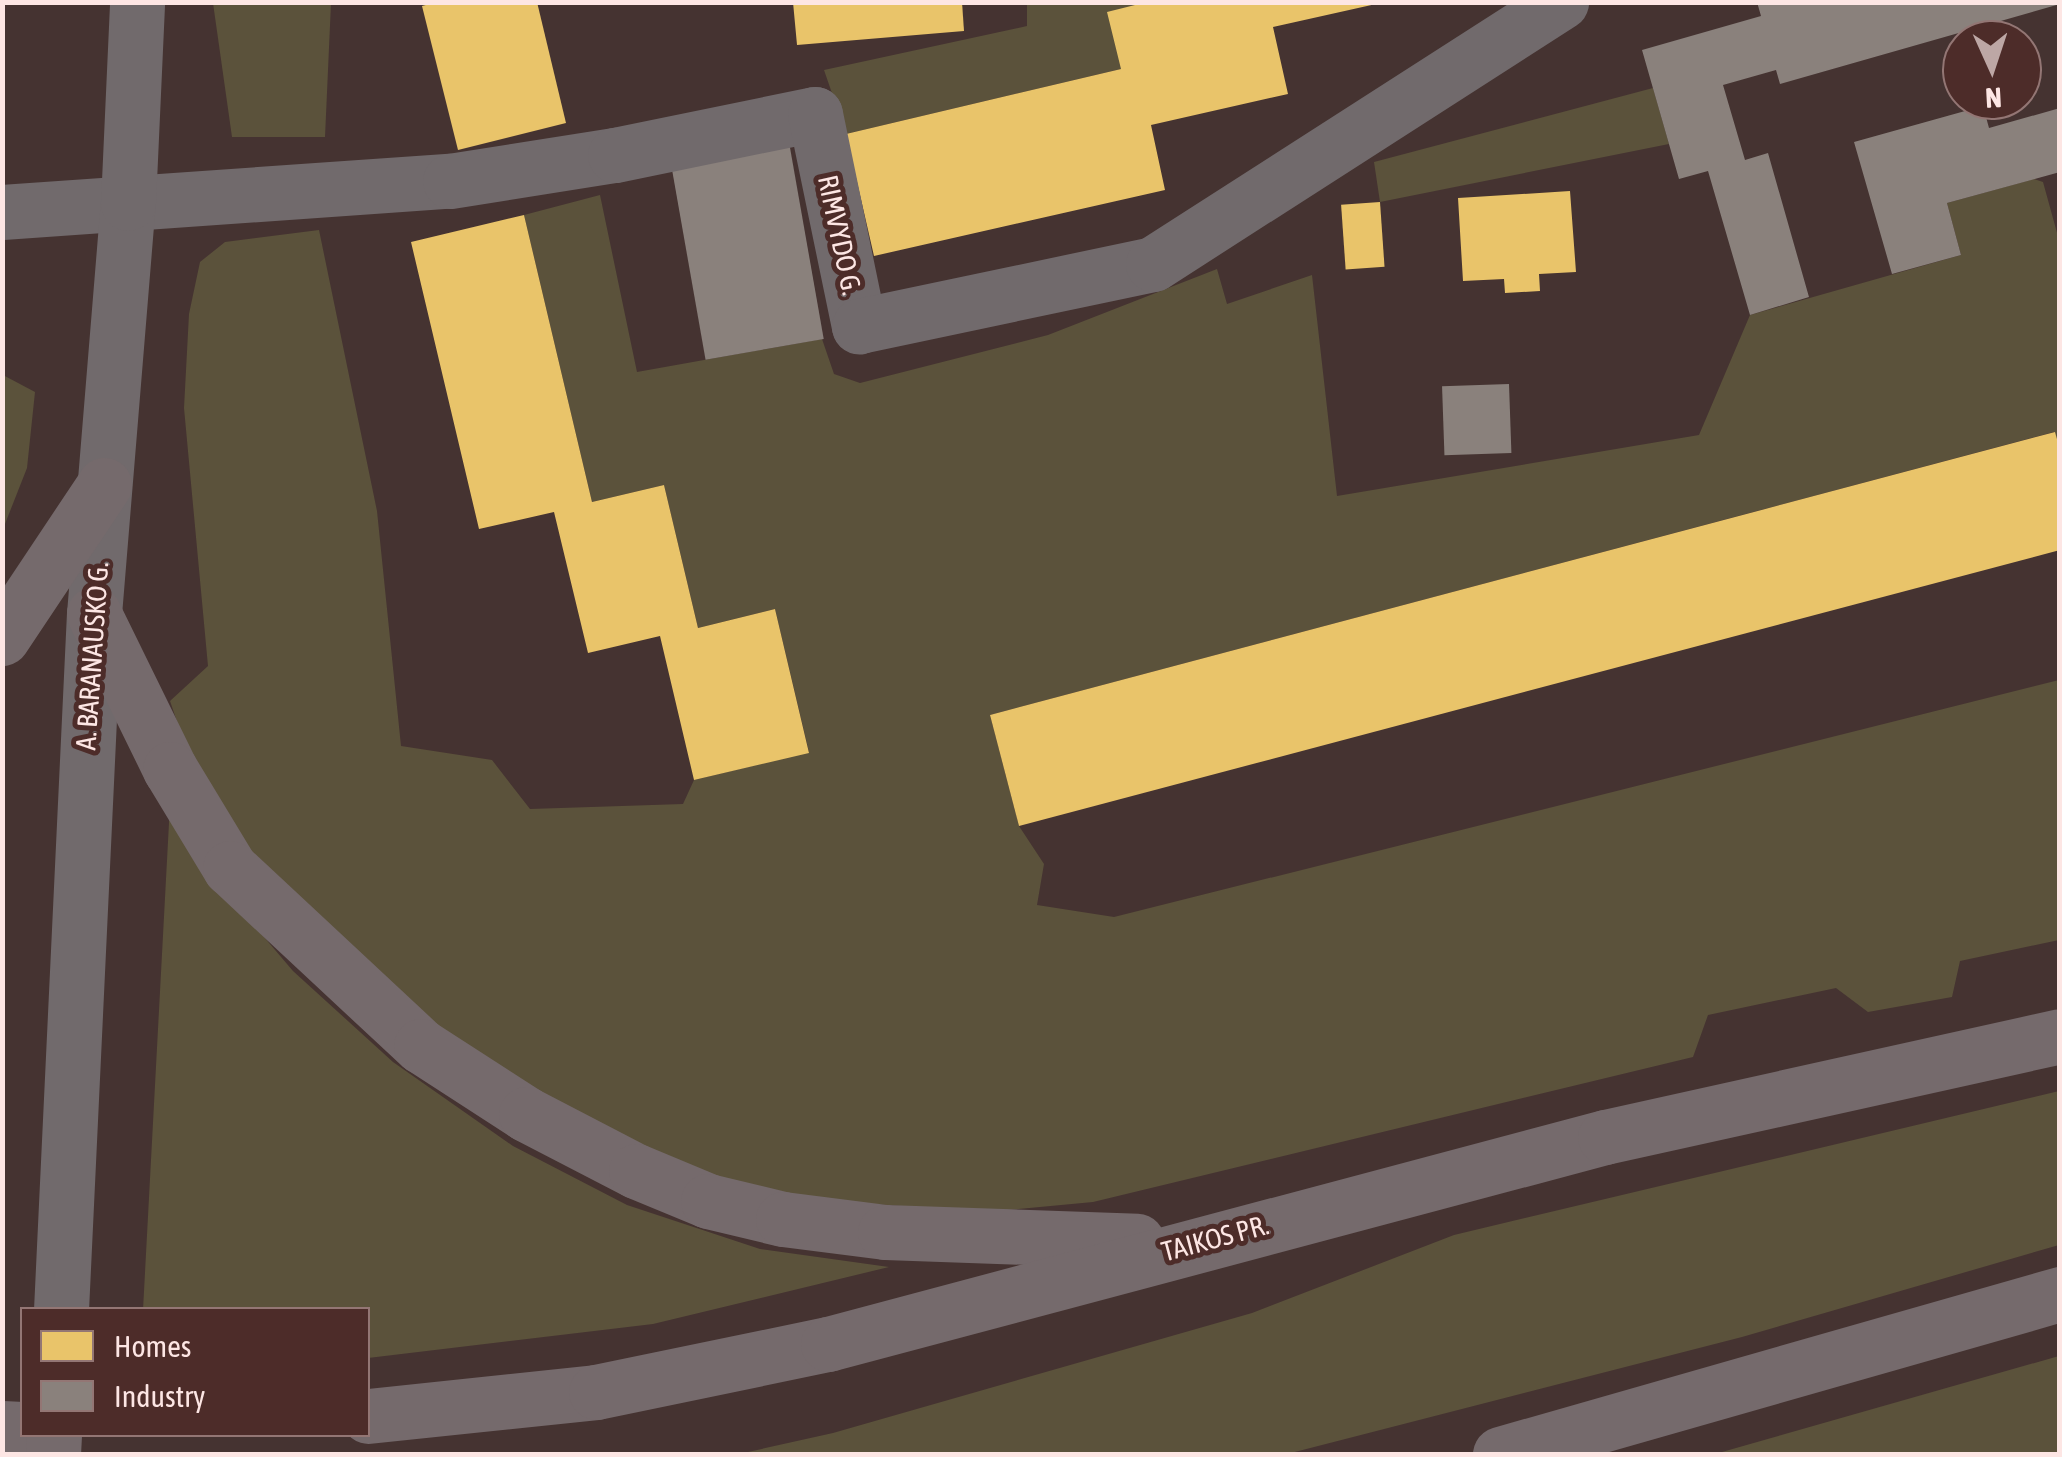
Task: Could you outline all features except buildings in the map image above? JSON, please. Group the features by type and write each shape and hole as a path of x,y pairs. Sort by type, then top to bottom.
{"main road":[{"path":"2,638 104,485"},
{"path":"94,614 170,770 230,868 421,1046 526,1114 690,1193 783,1218 885,1232 1200,1242"},
{"name":"TAIKOS PR.","path":"370,1416 596,1392 828,1344 1605,1137 2060,1036"},
{"path":"1500,1454 2060,1294"}],"street":[{"name":"A. BARANAUSKO G.","path":"61,1307 94,614 128,204 137,2"},
{"name":"RIMVYDO G.","path":"128,204 450,181 615,155 815,114 859,326 1152,264 1561,2"},
{"path":"2,212 128,204"}],"shaded area":[{"path":"213,3 331,3 325,137 232,137"},
{"path":"1027,3 1147,3 1121,69 846,134 824,70 1027,26"},
{"path":"1653,88 1669,144 1380,202 1374,162"},
{"path":"2034,179 2043,182 2059,240 2059,450 2054,432 990,715 1019,826 1044,864 1037,905 1114,917 2059,680 2059,940 1960,961 1952,997 1868,1012 1836,988 1708,1015 1693,1057 1093,1202 986,1212 773,1197 689,1173 519,1091 280,899 196,777 170,701 208,666 184,408 189,314 200,262 225,242 319,230 377,511 401,746 492,760 530,809 683,804 694,780 809,752 775,609 698,628 664,485 592,502 524,215 600,195 637,372 822,339 834,374 860,383 1048,335 1217,269 1227,304 1312,275 1337,496 1699,435 1750,315 1961,255 1947,203"},
{"path":"3,375 35,392 27,468 3,529"},
{"path":"170,804 194,855 293,971 393,1062 513,1146 627,1205 760,1249 889,1267 653,1324 370,1358 370,1307 143,1307"},
{"path":"2059,1091 2059,1245 1742,1337 1287,1454 739,1454 833,1433 1252,1313 1454,1235"},
{"path":"2059,1356 2059,1454 1715,1454"}]}
